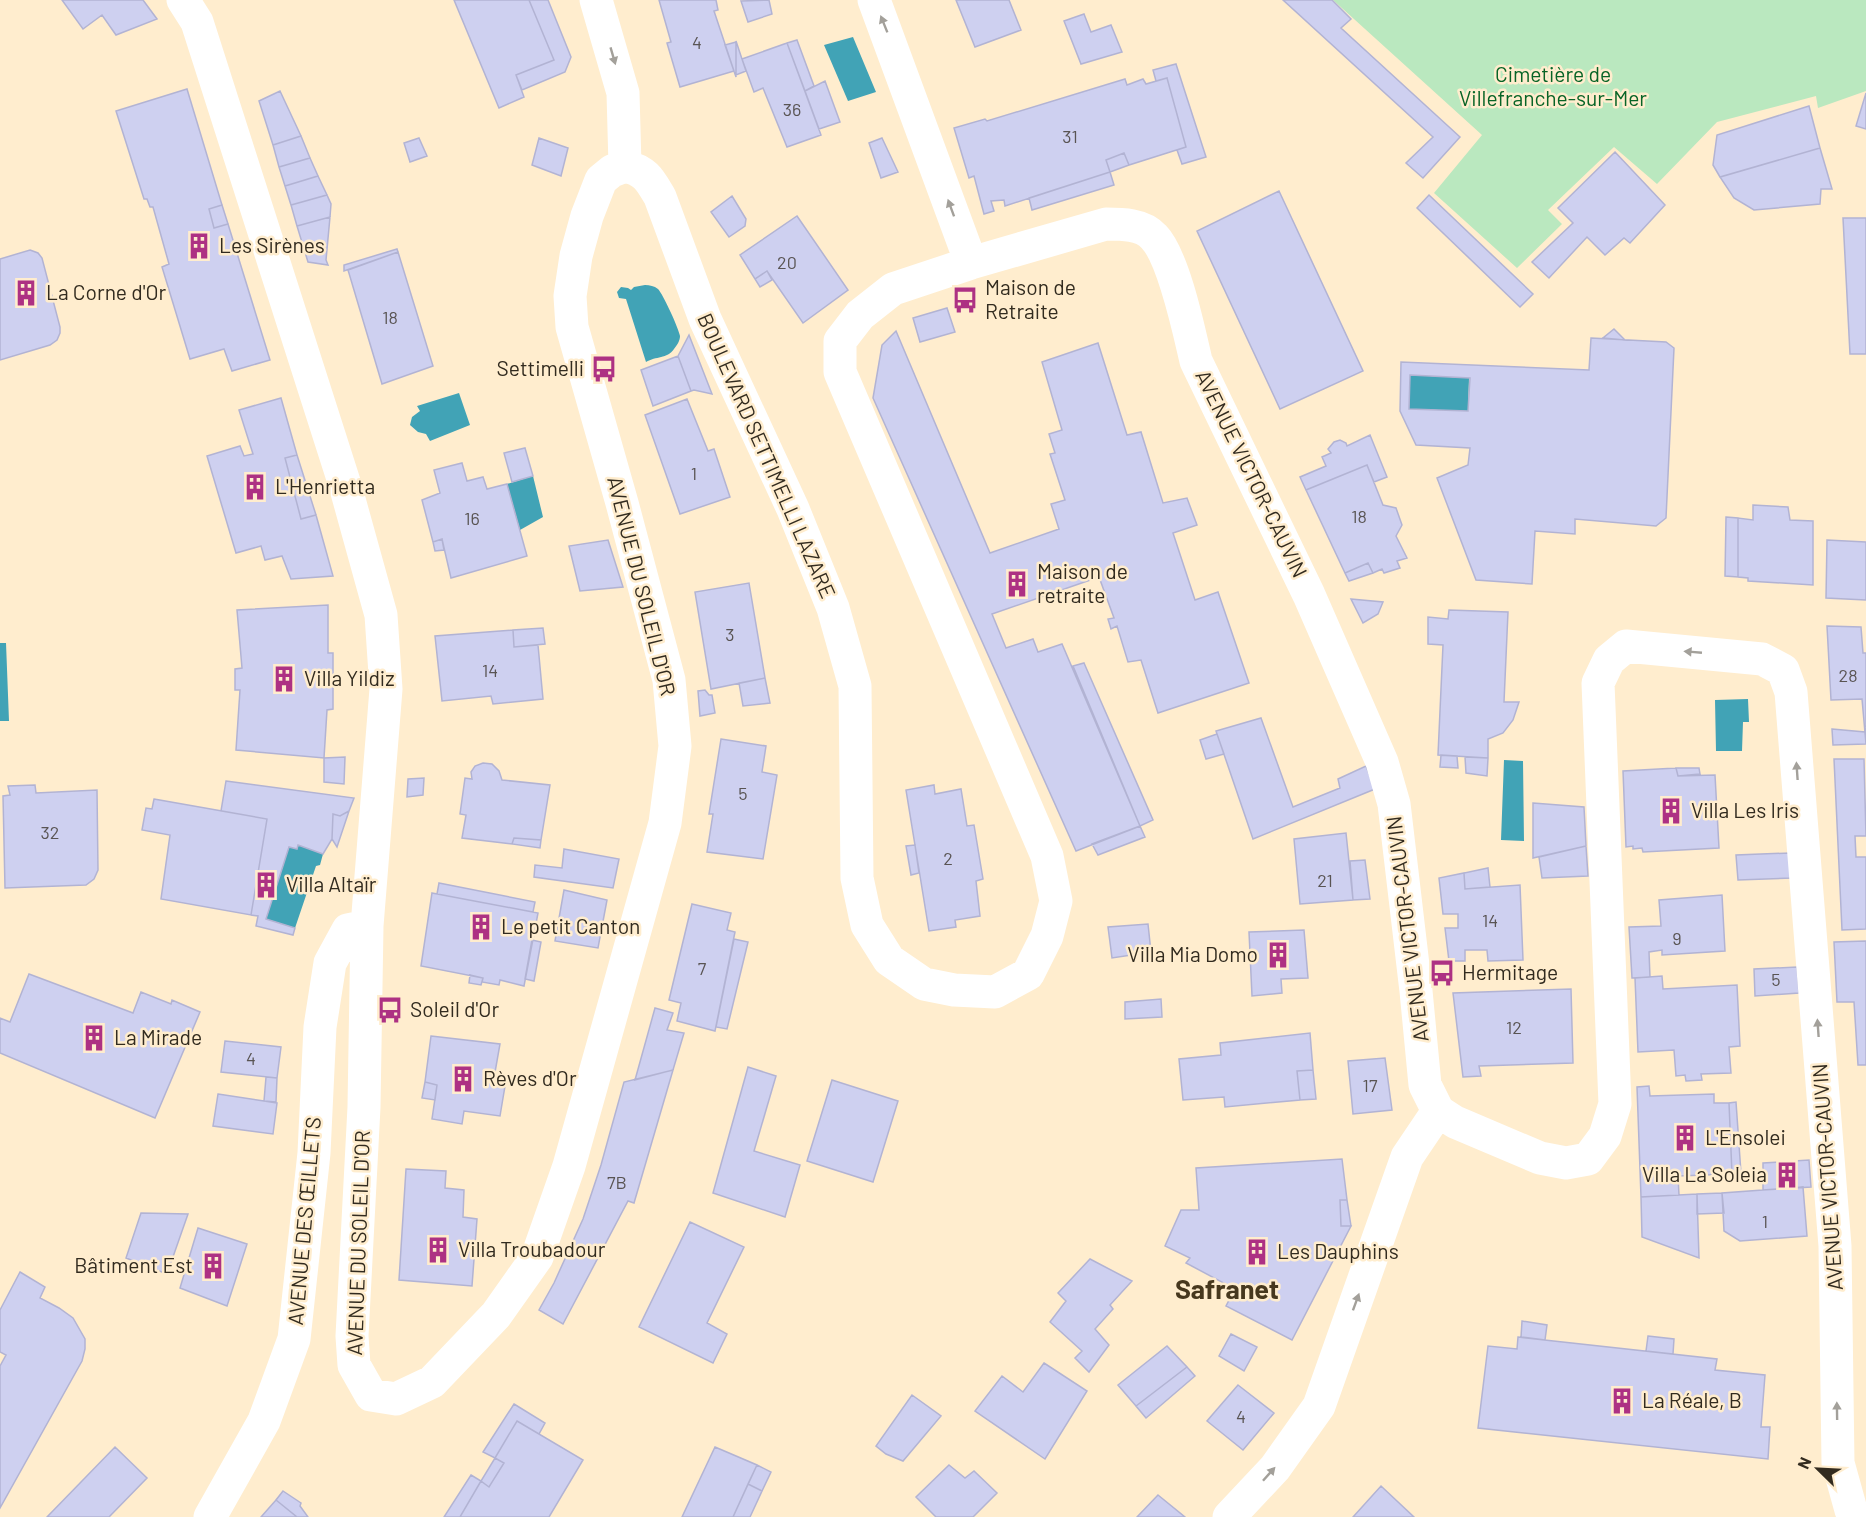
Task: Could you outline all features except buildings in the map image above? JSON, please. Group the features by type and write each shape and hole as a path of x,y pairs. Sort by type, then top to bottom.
{"street":[{"name":"AVENUE DU SOLEIL D'OR","path":"183,0 197,22 345,485 381,615 386,689 367,926 364,1107 352,1336 354,1365 371,1395 396,1399 432,1383 496,1315 537,1257 569,1166 665,823 675,746 669,680 572,327 570,296 576,256 587,216 601,180 612,171 626,166"},
{"path":"596,0 623,93 626,166"},
{"path":"874,0 970,263"},
{"name":"BOULEVARD SETTIMELLI LAZARE","path":"626,166 639,170 649,179 660,197 705,319 793,508 833,608 855,686 857,878 867,925 889,960 924,984"},
{"name":"AVENUE VICTOR-CAUVIN","path":"924,984 954,990 995,992 1028,974 1047,936 1056,901 1047,856 840,372 840,341 860,315 893,289 970,263 1106,224 1129,224 1153,235 1166,255 1196,361 1309,595 1382,762 1394,804 1425,1085 1438,1111 1455,1122 1540,1158 1566,1163 1587,1159 1605,1136 1615,1104 1598,683 1609,660 1626,646 1762,658 1783,670 1791,692 1835,1246 1838,1463 1853,1509"},
{"name":"AVENUE DES ŒILLETS","path":"210,1517 264,1421 294,1339 314,1153 320,1027 330,963 348,930 367,926"},
{"path":"1229,1517 1275,1468 1319,1406 1407,1157 1438,1111"}],"green space":[{"name":"Cimetière de Villefranche-sur-Mer","path":"1333,0 1866,0 1866,91 1818,108 1816,96 1717,122 1657,184 1614,147 1548,210 1562,224 1517,268 1434,193 1482,135"}],"water":[{"path":"853,37 876,92 848,101 824,45"},
{"path":"645,285 658,289 671,312 680,336 671,352 646,362 626,299 619,298 617,292 621,287 631,290 634,287"},
{"path":"1410,375 1469,378 1468,411 1409,409"},
{"path":"459,393 470,425 430,441 426,434 418,432 410,425 412,417 420,411 417,406"},
{"path":"533,476 543,517 520,530 507,484"},
{"path":"0,643 6,643 9,721 0,721"},
{"path":"1748,699 1749,722 1743,722 1742,751 1716,751 1715,700"},
{"path":"1504,760 1523,761 1524,841 1501,840"},
{"path":"298,845 323,854 320,865 316,866 295,928 266,919 289,847 297,849"}],"place":[{"name":"Les Sirènes","path":"199,246"},
{"name":"La Corne d'Or","path":"26,293"},
{"name":"Maison de Retraite","path":"965,300"},
{"name":"Settimelli","path":"604,369"},
{"name":"L'Henrietta","path":"255,487"},
{"name":"Maison de retraite","path":"1017,584"},
{"name":"Villa Yildiz","path":"284,679"},
{"name":"Villa Les Iris","path":"1671,811"},
{"name":"Villa Altaïr","path":"266,885"},
{"name":"Le petit Canton","path":"481,927"},
{"name":"Villa Mia Domo","path":"1278,955"},
{"name":"Hermitage","path":"1442,973"},
{"name":"Soleil d'Or","path":"390,1010"},
{"name":"La Mirade","path":"94,1038"},
{"name":"Rèves d'Or","path":"463,1079"},
{"name":"L'Ensolei","path":"1685,1138"},
{"name":"Villa La Soleia","path":"1787,1175"},
{"name":"Villa Troubadour","path":"438,1250"},
{"name":"Les Dauphins","path":"1257,1252"},
{"name":"Bâtiment Est","path":"213,1266"},
{"name":"La Réale, B","path":"1622,1401"}],"district":[{"name":"Safranet","path":"1227,1290"}]}
